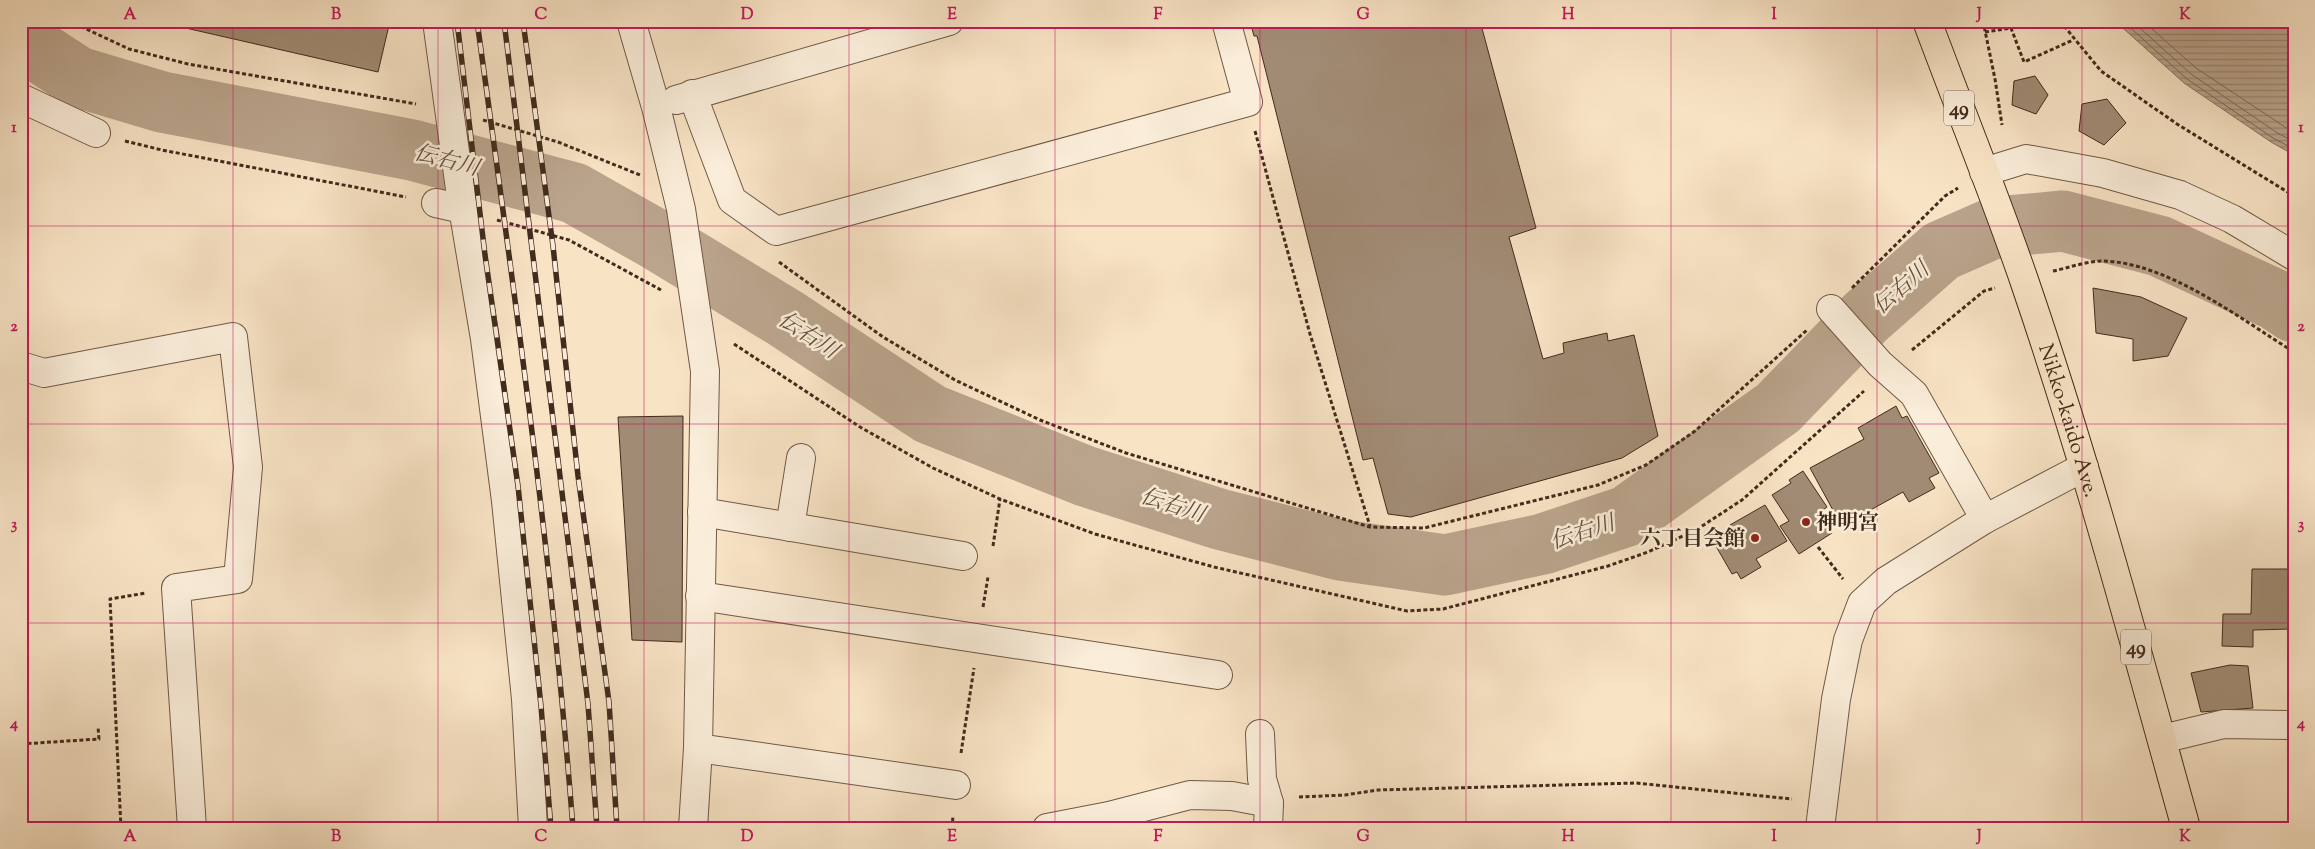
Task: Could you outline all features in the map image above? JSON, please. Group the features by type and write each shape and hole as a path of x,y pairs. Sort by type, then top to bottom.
{"main road":[{"name":"Nikko-kaido Ave.","path":"1926,21 2022,275 2084,467 2186,828"}],"street":[{"path":"437,21 458,116 454,203 485,339 507,511 526,699 533,828"},
{"path":"631,21 672,168 705,371 698,748 693,828"},
{"path":"656,107 692,94 949,21"},
{"path":"692,94 732,200 776,231 1248,102 1226,21"},
{"path":"27,104 96,133"},
{"path":"1988,183 2026,159 2103,173 2180,195 2232,219 2294,256"},
{"path":"1831,308 1884,367 1914,394 1985,519"},
{"path":"21,366 44,373 233,337 248,467 238,579 176,588 192,828"},
{"path":"21,347 21,356"},
{"path":"790,527 801,458"},
{"path":"1821,815 1838,690 1848,640 1862,603 1886,581 1985,519 2084,467"},
{"path":"702,512 963,556"},
{"path":"700,596 1218,675"},
{"path":"2162,739 2224,724 2294,725"},
{"path":"1260,734 1262,779 1269,815"},
{"path":"698,748 956,785"},
{"path":"1047,828 1109,816 1190,795 1232,796 1269,815"}],"path":[{"path":"68,21 128,49 188,64 458,116 558,142 677,199"},
{"path":"1983,21 2002,126"},
{"path":"2060,21 2073,40 2101,71 2177,124 2294,196"},
{"path":"1985,32 2010,28 2024,62 2073,40"},
{"path":"1248,102 1310,334 1370,527"},
{"path":"96,133 162,150 454,203"},
{"path":"777,261 883,337 955,380 1040,420 1126,453 1370,527 1424,528 1598,485 1646,465 1695,431 1831,308 1945,196 1988,183"},
{"path":"495,219 569,240 697,315 860,427 933,468 1000,499 1095,534 1214,568 1407,611 1443,609 1608,566 1648,552 1696,530 1742,500 1884,367 1984,291 2022,275 2101,261 2147,268 2184,284 2294,352"},
{"path":"1818,547 1862,603"},
{"path":"121,828 110,598 176,588"},
{"path":"21,744 98,738 98,727"},
{"path":"1269,815 1291,797 1345,795 1378,790 1636,784 1821,815"}],"water":[{"path":"2115,21 2283,21 2294,29 2294,155 2271,142 2184,83"}],"building":[{"path":"155,21 390,21 378,72"},
{"path":"1250,21 1480,21 1536,228 1509,237 1543,359 1564,353 1563,343 1607,333 1608,341 1634,335 1658,436 1622,458 1411,517 1388,514 1373,458 1363,460 1257,36 1254,36"},
{"path":"2035,76 2048,95 2036,114 2012,105 2014,81"},
{"path":"2107,99 2126,123 2104,145 2079,131 2082,104"},
{"path":"2093,288 2141,297 2187,318 2168,356 2133,361 2133,339 2096,333"},
{"path":"1896,406 1902,418 1907,416 1939,473 1929,478 1935,488 1909,502 1903,492 1847,523 1845,520 1840,523 1810,468 1864,439 1858,428"},
{"path":"683,416 682,642 632,640 618,417"},
{"path":"1803,471 1827,507 1819,513 1832,533 1799,554 1780,526 1789,521 1772,495 1791,483 1789,480"},
{"path":"1765,505 1787,541 1756,559 1761,567 1741,579 1737,572 1732,574 1713,541 1733,530 1730,525"},
{"path":"2252,569 2293,569 2292,629 2253,630 2253,647 2222,646 2223,614 2251,614"},
{"path":"2230,665 2248,666 2253,708 2201,712 2191,673"}],"waterway":[{"name":"伝右川","path":"21,40 78,77 162,102 412,150 574,193 657,240 785,318 930,414 1085,476 1219,519 1340,550 1445,565 1543,544 1627,516 1778,408 1866,317 1941,251 1996,227 2063,221 2159,246 2276,300 2294,312"}],"railway":[{"path":"457,21 485,255 518,486 541,706 551,828"},
{"path":"477,21 531,424 554,626 573,828"},
{"path":"504,21 588,704 597,828"},
{"path":"523,21 553,246 578,476 609,702 617,828"}],"place":[{"name":"神明宮","path":"1806,522"},
{"name":"六丁目会館","path":"1755,538"}]}
